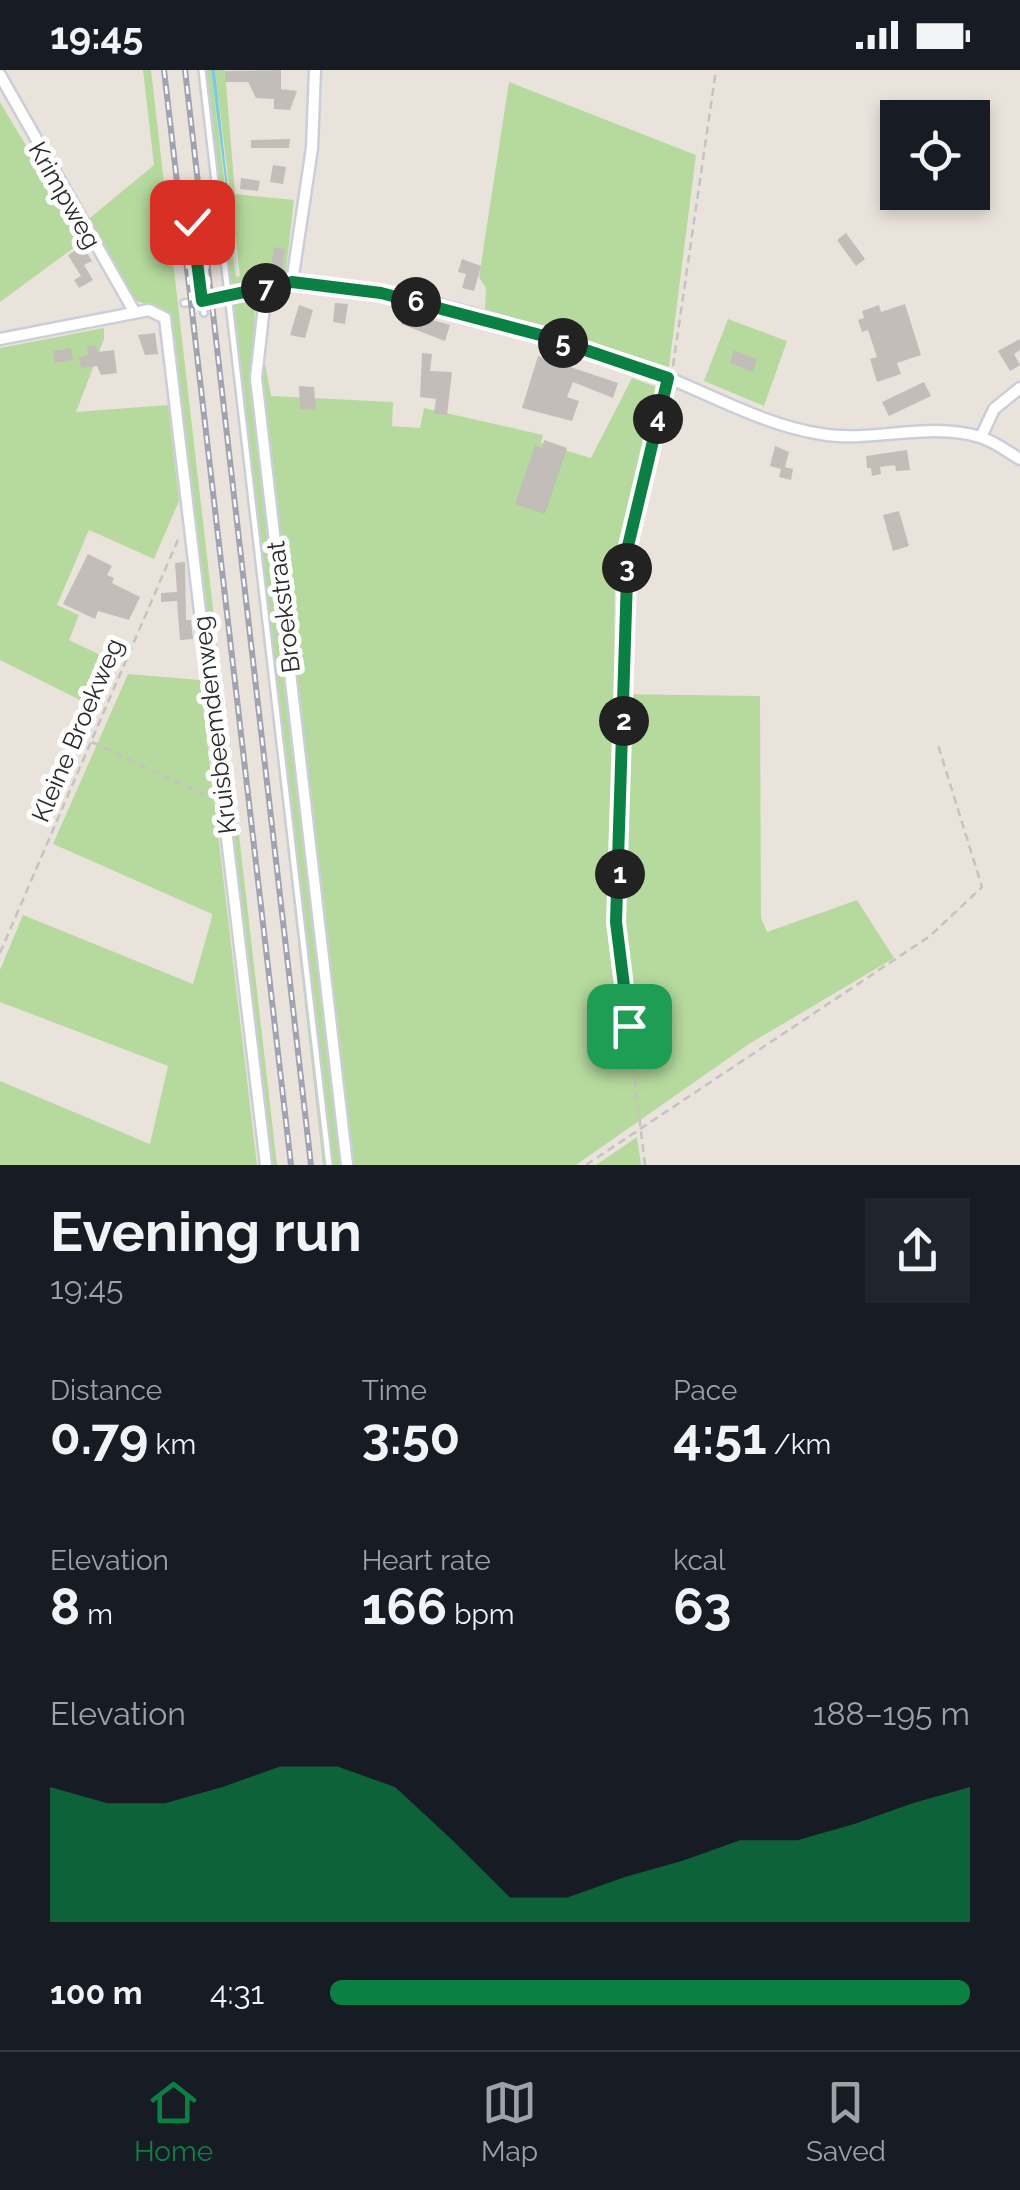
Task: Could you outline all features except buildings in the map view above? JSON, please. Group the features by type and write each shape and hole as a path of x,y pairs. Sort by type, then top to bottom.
{"street":[{"path":"292,282 312,148 315,70"},
{"name":"Krimpweg","path":"0,75 135,313"},
{"path":"266,288 292,282 381,293 448,309 668,378 777,423 819,434 850,437 922,430 981,437 1020,459"},
{"name":"Broekstraat","path":"266,288 256,378 347,1165"},
{"name":"Kruisbeemdenweg","path":"135,313 158,312 167,324 266,1165"},
{"path":"0,339 135,313"},
{"path":"981,437 994,409 1020,388"}],"lane":[{"path":"202,70 329,1165"},
{"path":"192,222 204,313"},
{"path":"184,303 266,288"}],"path":[{"path":"645,1165 616,922 628,546 675,362 716,70"},
{"name":"Kleine Broekweg","path":"0,954 172,552 190,522"},
{"path":"90,741 145,769 223,800"},
{"path":"586,1165 930,936 982,887 938,745"}],"green space":[{"path":"143,70 151,70 277,1165 269,1165 168,317 161,310 132,299 84,223 154,165"},
{"path":"199,70 211,70 236,277 240,276 215,70 225,70 235,194 294,200 285,279 225,295"},
{"path":"509,82 696,155 669,367 485,309 486,288 479,277"},
{"path":"0,102 83,241 0,302"},
{"path":"245,298 255,306 253,366 345,1165 323,1165 226,301"},
{"path":"728,319 787,341 764,406 704,381"},
{"path":"104,328 104,339 76,412 168,405 179,501 154,559 89,530 57,605 79,615 69,640 111,660 92,706 0,660 0,348"},
{"path":"265,363 271,396 393,402 392,426 420,428 424,408 543,435 541,443 591,458 632,378 662,389 615,555 614,694 760,696 761,918 767,932 857,900 894,958 749,1044 576,1165 349,1165 260,391 260,364"},
{"path":"128,674 200,680 257,1165 0,1165 0,1081 150,1144 168,1066 0,1002 0,970 23,915 193,984 211,921 212,914 53,844"},
{"path":"637,1137 641,1165 596,1165"}],"water":[{"path":"211,70 215,70 238,280"}],"railway":[{"path":"164,70 291,1165"},
{"path":"185,70 311,1165"}],"route":[{"path":"192,222 202,301 292,282 381,293 544,336 668,378 628,546 620,898 616,922 629,1026"}]}
